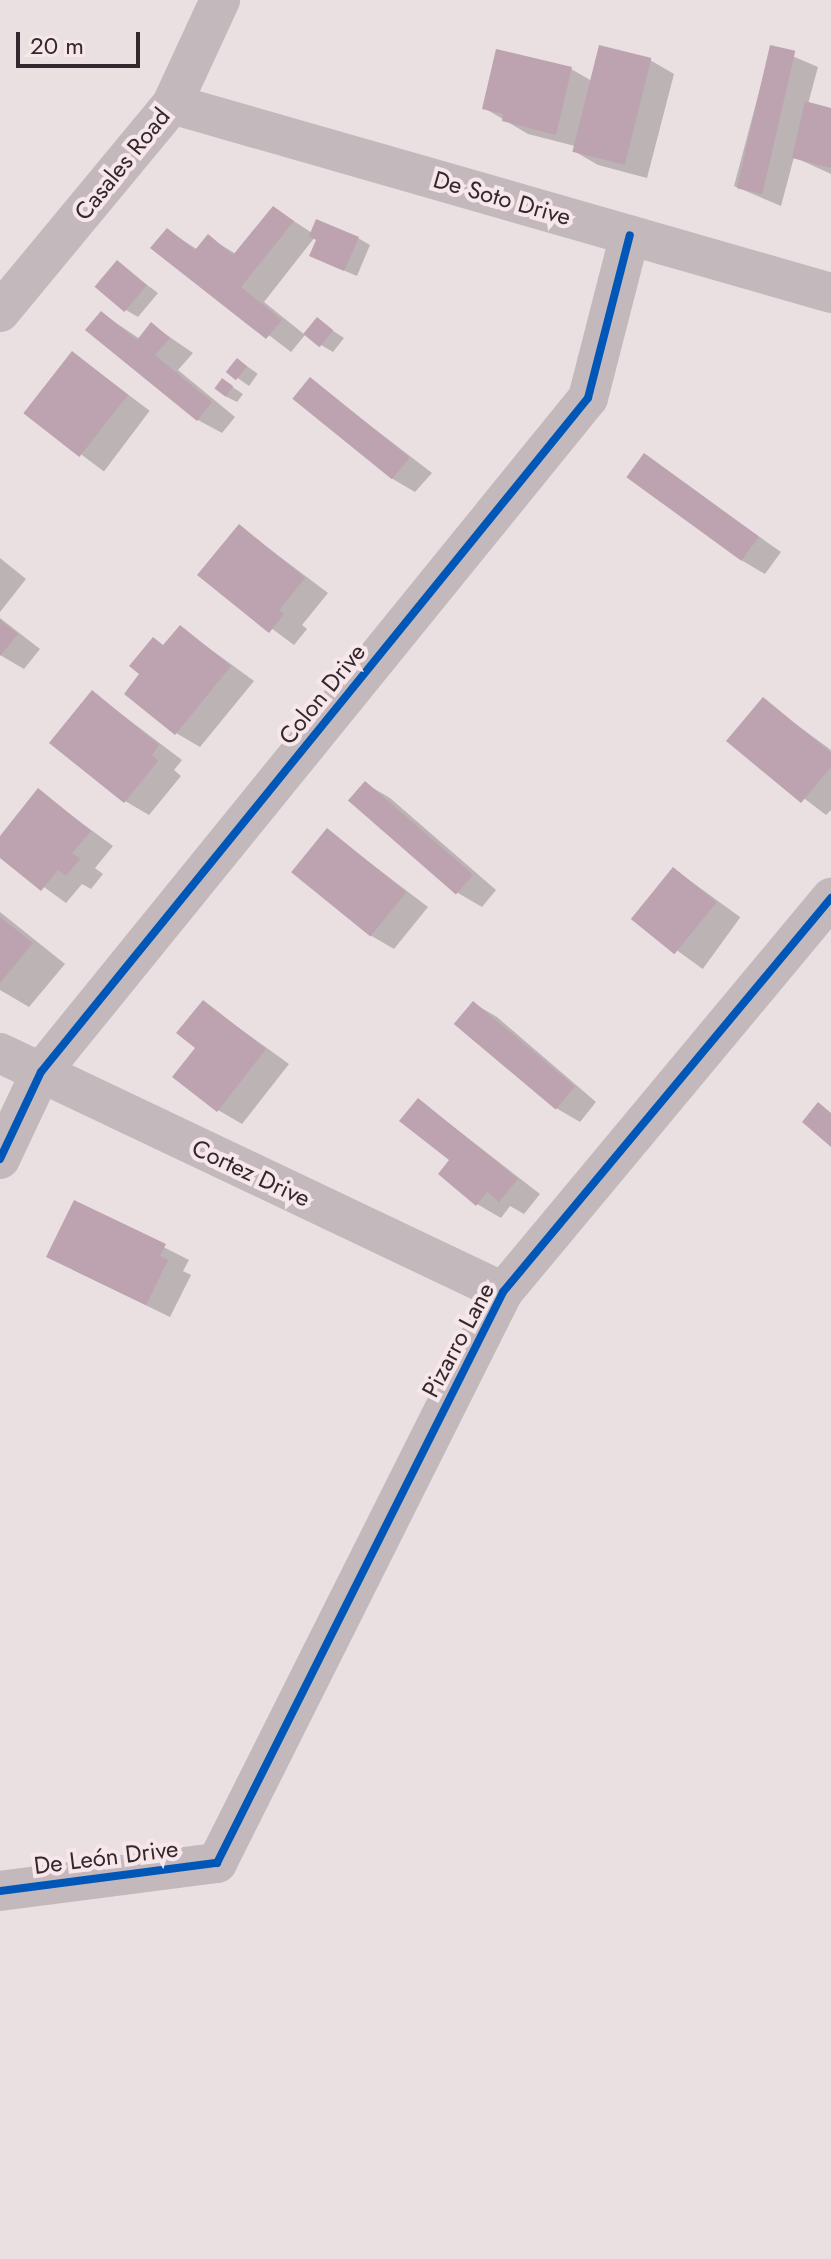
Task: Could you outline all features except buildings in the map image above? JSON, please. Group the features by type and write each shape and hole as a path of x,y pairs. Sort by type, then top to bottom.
{"street":[{"name":"Casales Road","path":"0,312 172,104 220,0"},
{"name":"De Soto Drive","path":"172,104 831,293"},
{"name":"Colon Drive","path":"0,1159 41,1072 588,398 630,235"},
{"name":"Pizarro Lane","path":"217,1863 503,1292 831,898"},
{"name":"Cortez Drive","path":"0,1053 503,1292"},
{"name":"De León Drive","path":"0,1891 217,1863"}],"cycle path":[{"path":"0,1159 41,1072 588,398 630,235"},
{"path":"0,1891 217,1863 503,1292 831,898"}]}
